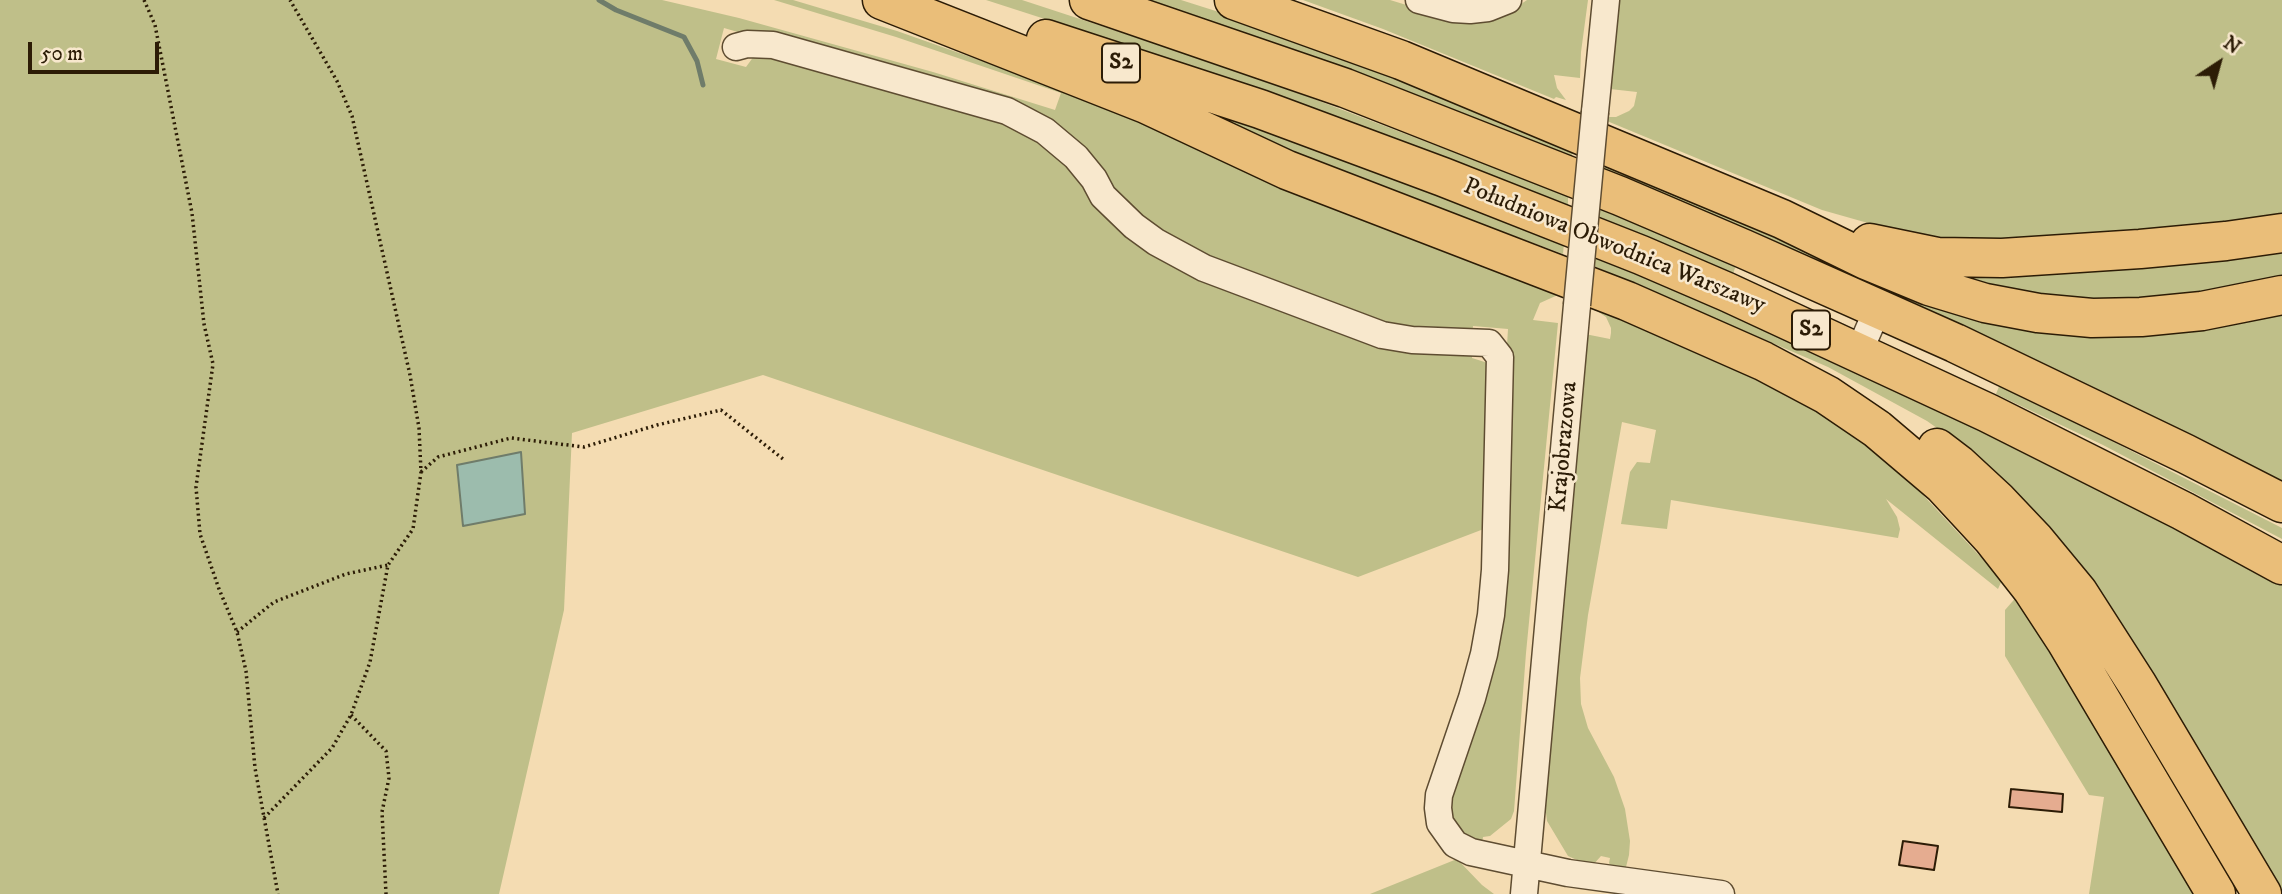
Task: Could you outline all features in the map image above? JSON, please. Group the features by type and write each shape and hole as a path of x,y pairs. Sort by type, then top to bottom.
{"highway":[{"path":"882,0 1146,104 1287,170 1627,301 1737,339 1798,365 1882,410 1958,464 1998,501 2078,592 2137,684 2262,894"},
{"name":"Południowa Obwodnica Warszawy","path":"917,0 1035,35 1211,93 1443,177 1641,255 1859,352 2058,447 2282,565"},
{"name":"Południowa Obwodnica Warszawy","path":"1089,0 1261,58 1632,201 1878,308 2186,454 2282,503"},
{"path":"1234,0 1401,60 1782,219 1866,260 1928,286 1985,303 2038,313 2092,318 2141,317 2202,311 2282,295"},
{"path":"1782,219 1875,244 1938,257 2059,256 2225,241 2282,233"},
{"path":"1627,301 1763,360 1827,394 1877,429 1943,485 1993,538 2067,641 2216,894"}],"street":[{"path":"1419,0 1470,10 1488,8 1508,0"},
{"name":"Krajobrazowa","path":"1524,894 1606,0"},
{"path":"736,47 747,44 773,46 1007,111 1045,131 1076,156 1103,196 1134,226 1156,242 1204,268 1382,335 1412,340 1489,343 1500,357 1495,570 1491,615 1472,698 1439,795 1440,823 1455,844 1471,852 1568,873 1721,894"},
{"path":"1859,352 1878,308"}],"path":[{"path":"144,0 155,25 192,213 204,324 213,364 196,487 200,534 237,632 246,671 255,768 278,894"},
{"path":"264,818 332,748 351,715 370,662 388,565 412,529 421,471 419,428 410,375 352,116 337,81 290,0"},
{"path":"421,471 438,457 511,438 584,447 657,425 721,410 783,459"},
{"path":"237,632 274,602 346,573 388,565"},
{"path":"351,715 386,751 389,778 382,812 386,894"}],"green space":[{"path":"0,0 662,0 739,18 933,72 1055,110 1061,93 896,37 774,0 793,0 897,31 1095,101 1284,187 1560,290 1560,294 1540,303 1533,320 1558,323 1526,653 1514,811 1511,819 1490,836 1483,837 1482,844 1462,834 1452,820 1448,805 1451,786 1490,661 1500,607 1504,542 1503,414 1508,329 1473,326 1472,335 1420,336 1388,330 1191,258 1136,223 1107,193 1086,161 1069,144 1029,117 724,28 716,59 746,67 757,52 771,50 1020,121 1064,152 1082,171 1095,194 1118,219 1151,246 1186,268 1386,341 1456,346 1472,350 1472,358 1491,364 1495,374 1489,527 1358,577 763,375 572,433 564,610 499,894 0,894"},
{"path":"986,0 1022,0 1251,75 1568,196 1568,205 1240,82"},
{"path":"1143,0 1181,0 1263,26 1573,146 1572,156 1319,60"},
{"path":"1303,0 1390,0 1436,14 1508,13 1527,0 1588,0 1580,78 1554,75 1557,88 1566,100 1556,97 1554,99 1383,29"},
{"path":"1616,0 2282,0 2282,218 2024,244 1935,242 1822,210 1607,121 1607,117 1616,117 1629,111 1634,106 1637,92 1610,89"},
{"path":"1160,94 1310,146 1564,243 1563,254 1406,196 1159,98"},
{"path":"1603,158 1849,265 1845,275 1602,168"},
{"path":"1599,207 1736,265 1733,274 1598,217"},
{"path":"2282,247 2282,278 2174,300 2061,301 1952,276"},
{"path":"1595,255 1975,424 2282,582 2282,894 1958,443 1927,421 1828,367 1594,266"},
{"path":"1889,283 1937,300 2282,306 2282,484 2100,392 1885,290"},
{"path":"1589,301 1808,402 1860,438 1911,482 2002,580 1998,589 1886,499 1897,517 1900,529 1898,538 1671,500 1667,529 1621,524 1630,472 1637,462 1650,463 1656,430 1622,422 1588,615 1580,678 1581,704 1588,728 1614,777 1625,809 1630,841 1625,871 1612,868 1610,858 1601,856 1592,866 1575,865 1577,860 1568,856 1547,821 1546,813 1540,812 1585,334 1610,339 1611,333 1606,317 1588,308"},
{"path":"2000,384 2282,528 2282,539 2103,445 1996,394"},
{"path":"2019,594 2198,894 2089,894 2104,797 2089,795 2005,656 2005,610"},
{"path":"1457,859 1494,894 1370,894"}],"shaded area":[{"path":"521,452 525,514 463,526 457,465"}],"building":[{"path":"2011,789 2063,794 2062,812 2009,807"},
{"path":"1903,841 1938,846 1934,870 1899,865"}],"waterway":[{"path":"599,0 616,10 684,37 697,61 703,85"}]}
